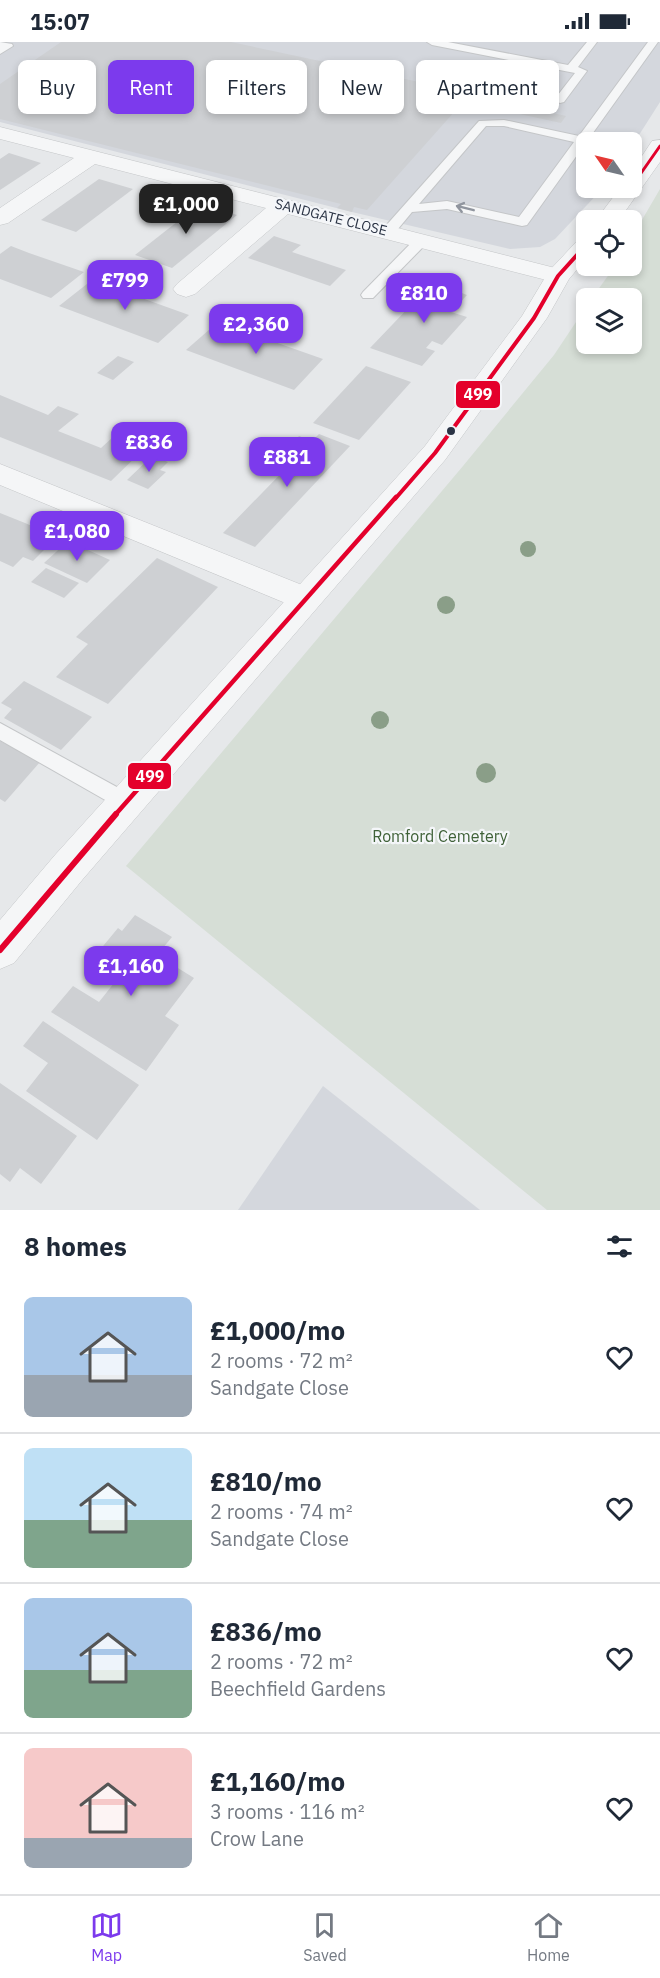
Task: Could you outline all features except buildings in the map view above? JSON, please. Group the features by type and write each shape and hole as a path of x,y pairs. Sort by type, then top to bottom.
{"street":[{"name":"SANDGATE CLOSE","path":"0,133 558,276"},
{"path":"642,171 660,146"},
{"path":"0,218 92,156"},
{"path":"186,289 284,205"},
{"path":"0,950 69,867 128,803 435,453 534,318 558,276 576,256"},
{"path":"0,474 306,598"}],"lane":[{"path":"432,42 582,71 560,100"},
{"path":"571,69 592,42"},
{"path":"588,132 653,42"},
{"path":"0,44 8,46 0,51"},
{"path":"388,232 483,123 504,123 576,139"},
{"path":"408,209 447,205 522,222 576,148"},
{"path":"368,295 422,240"},
{"path":"0,731 128,803"}],"shaded area":[{"path":"0,42 660,42 660,102 641,132 576,132 576,198 594,198 582,210 576,210 576,217 555,239 540,247 510,249 352,212 0,122"},
{"path":"323,1086 480,1210 238,1210"}],"green space":[{"name":"Romford Cemetery","path":"660,189 660,1210 547,1210 126,866 463,466 554,355 576,322 576,354 642,354 642,288 599,288 608,276 642,276 642,220"}],"transit line":[{"name":"499","path":"642,172 660,146"},
{"name":"499","path":"0,950 69,867 435,453 534,318 558,276 576,256"}]}
